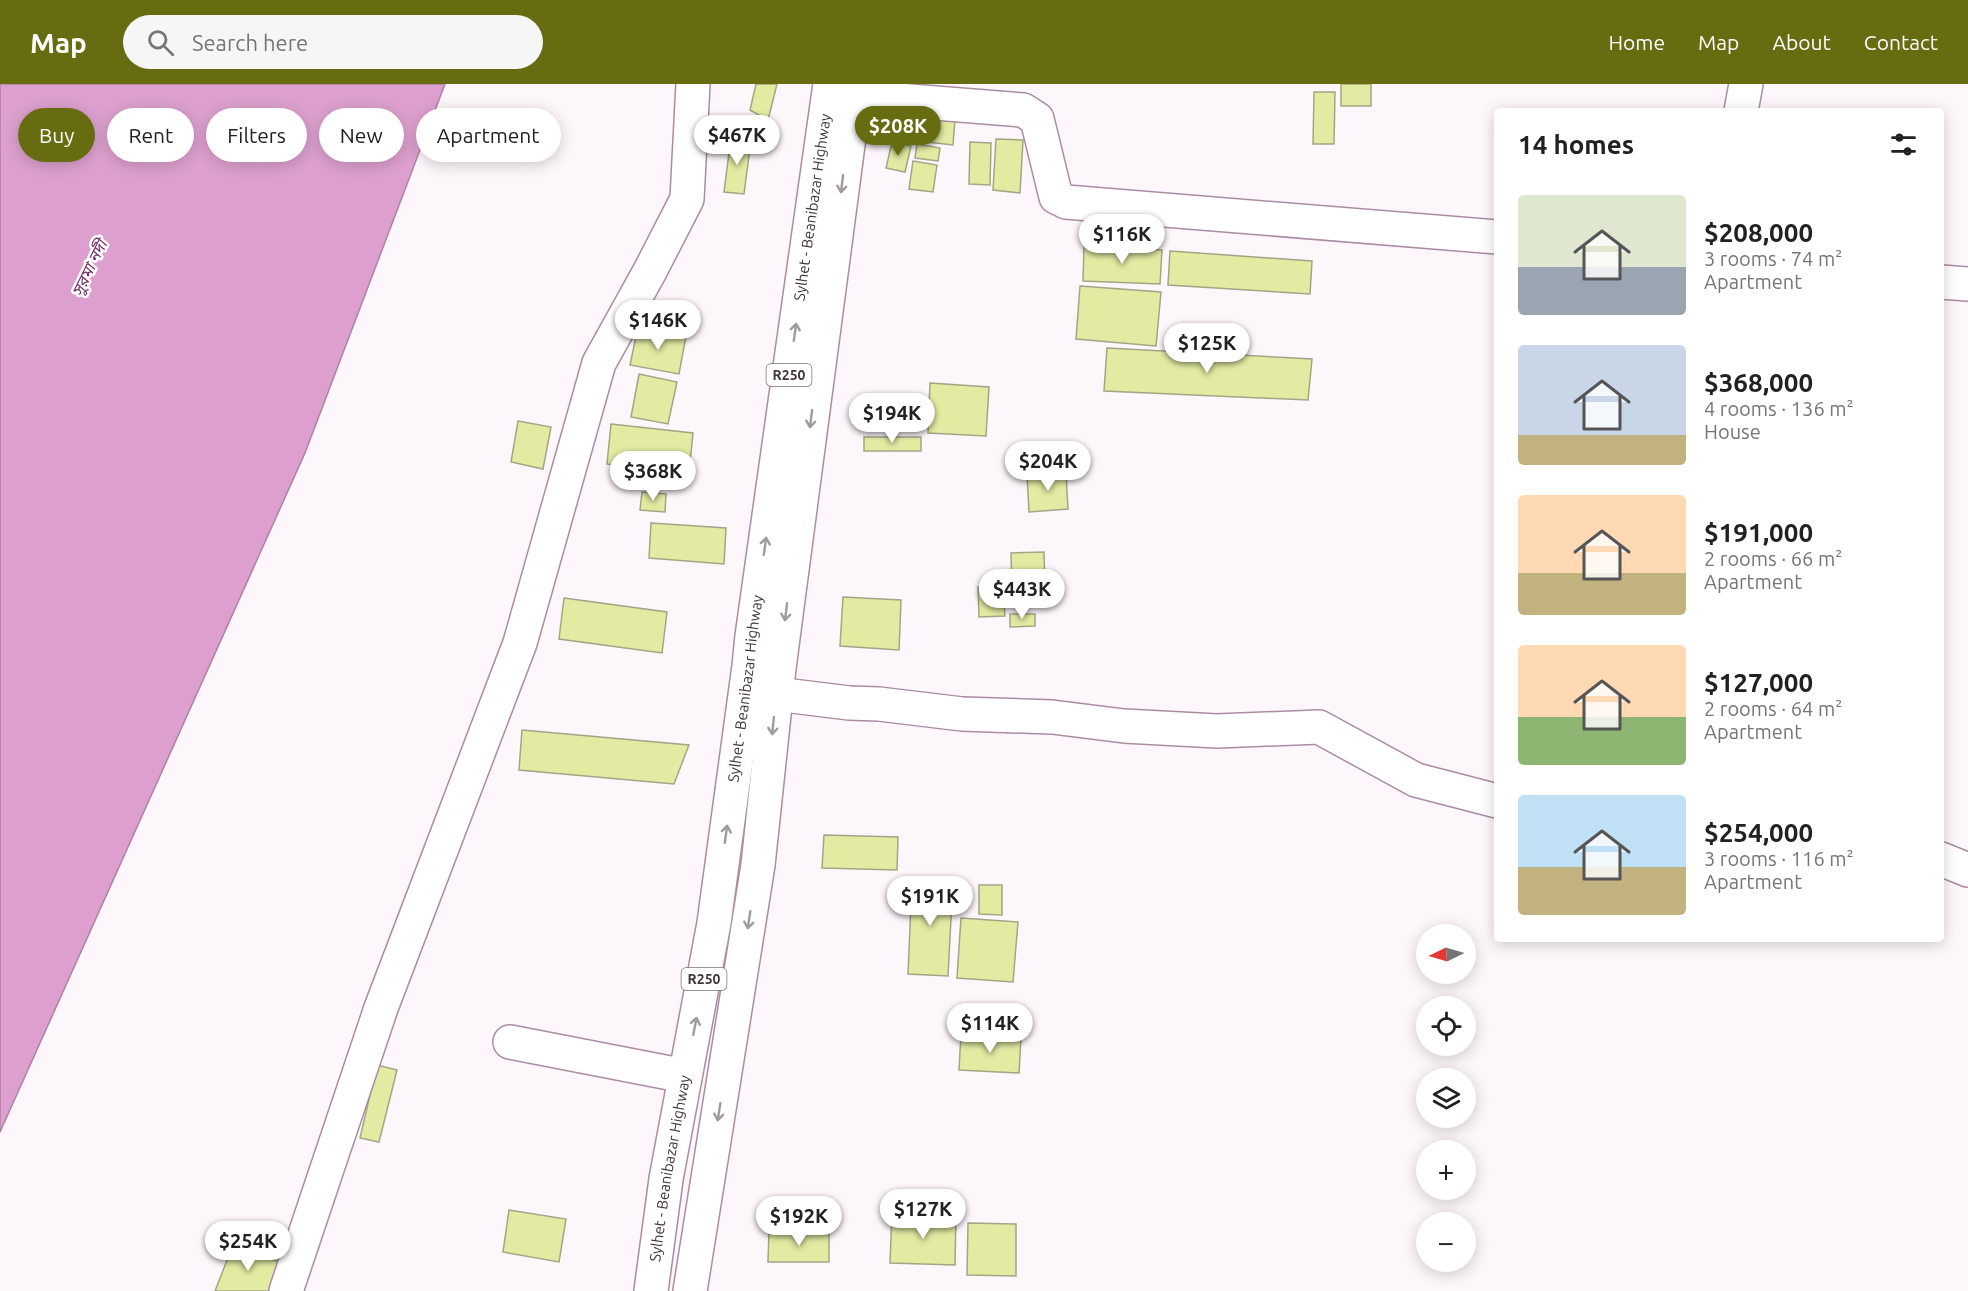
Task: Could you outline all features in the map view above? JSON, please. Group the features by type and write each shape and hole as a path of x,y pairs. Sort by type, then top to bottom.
{"street":[{"path":"286,1291 381,1008 520,643 599,363 687,199 693,84"},
{"path":"1742,108 1746,84"},
{"path":"847,87 886,99 1023,110 1037,119 1056,197 1066,202 1494,237"},
{"name":"Sylhet - Beanibazar Highway","path":"690,1291 758,865 847,87"},
{"name":"Sylhet - Beanibazar Highway","path":"651,1291 666,1179 714,923 752,636 847,87"},
{"path":"1944,282 1968,284"},
{"path":"776,694 962,714 1052,717 1124,726 1217,731 1319,728 1416,780 1494,800"},
{"path":"1944,860 1968,870"},
{"path":"510,1042 685,1076"}],"water":[{"name":"সুরমা নদী","path":"0,84 445,84 436,108 416,108 416,160 305,453 0,1132"}],"building":[{"path":"756,84 777,84 768,120 750,110"},
{"path":"1341,84 1371,84 1371,106 1341,106"},
{"path":"1314,92 1335,92 1334,144 1313,144"},
{"path":"920,117 955,120 953,145 918,141"},
{"path":"912,118 913,139 891,140 889,119"},
{"path":"731,137 751,140 744,194 724,192"},
{"path":"996,139 1023,140 1020,193 993,190"},
{"path":"892,142 911,146 905,172 886,168"},
{"path":"970,142 991,143 990,185 969,184"},
{"path":"917,144 940,148 938,161 915,158"},
{"path":"913,161 937,165 933,192 909,189"},
{"path":"1084,247 1162,250 1160,284 1083,281"},
{"path":"1170,251 1312,261 1310,294 1168,285"},
{"path":"1080,286 1161,292 1156,346 1076,339"},
{"path":"638,327 686,336 679,374 630,365"},
{"path":"1107,348 1312,359 1308,400 1104,391"},
{"path":"639,374 677,382 668,424 631,417"},
{"path":"930,383 989,387 986,436 928,433"},
{"path":"518,421 551,427 543,469 511,462"},
{"path":"611,424 693,433 689,473 607,464"},
{"path":"864,437 921,437 921,451 864,451"},
{"path":"1027,444 1057,444 1057,470 1027,470"},
{"path":"1066,473 1068,509 1029,512 1027,476"},
{"path":"642,492 666,494 665,512 640,510"},
{"path":"651,523 726,528 724,564 649,558"},
{"path":"1044,552 1045,590 1012,591 1011,553"},
{"path":"1003,586 1005,616 979,617 978,587"},
{"path":"843,597 901,600 899,650 840,646"},
{"path":"564,598 667,612 662,653 559,639"},
{"path":"1010,614 1035,614 1035,626 1010,627"},
{"path":"522,730 689,745 674,784 519,770"},
{"path":"824,835 898,837 897,870 822,868"},
{"path":"912,879 953,880 948,976 908,974"},
{"path":"979,885 1002,885 1002,915 979,914"},
{"path":"961,918 1018,922 1013,982 957,978"},
{"path":"961,1034 1021,1037 1019,1073 959,1070"},
{"path":"377,1065 397,1070 379,1142 360,1138"},
{"path":"509,1210 566,1219 559,1262 503,1252"},
{"path":"892,1214 956,1216 955,1265 890,1263"},
{"path":"968,1223 1016,1224 1016,1276 967,1275"},
{"path":"769,1232 829,1233 829,1262 768,1262"},
{"path":"233,1245 282,1263 272,1291 215,1291"}]}
